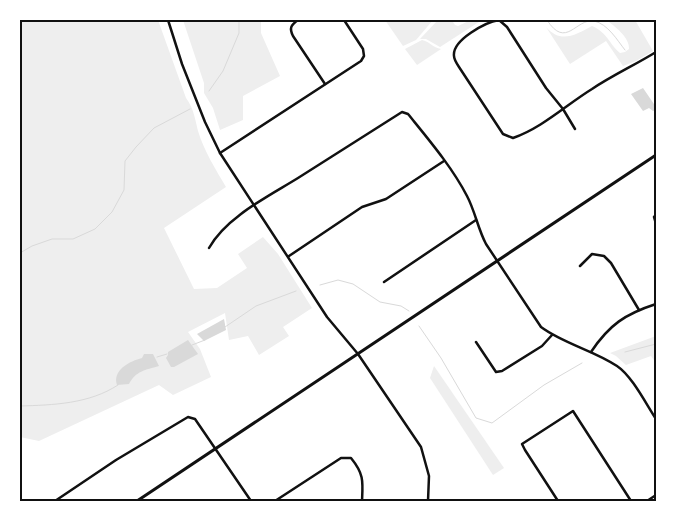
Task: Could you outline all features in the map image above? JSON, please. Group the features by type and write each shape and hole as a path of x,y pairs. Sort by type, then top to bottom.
{"street":[{"path":"168,20 182,64 205,122 220,153 327,317 358,354 421,446 429,476 428,501"},
{"path":"298,20 290,30 325,84"},
{"path":"220,153 360,61 364,56 363,49 344,20"},
{"path":"575,129 563,108 546,88 507,27 499,20 488,22 455,46 454,56 459,67 503,134 513,138 525,134 563,108 592,88 656,52"},
{"path":"209,248 215,236 254,206 402,112 408,114 444,161 468,197 480,232 541,327 552,335 591,352 618,367 628,377 656,419"},
{"path":"137,501 656,155"},
{"path":"288,257 362,207 386,199 444,161"},
{"path":"656,215 654,217 656,224"},
{"path":"384,282 476,220"},
{"path":"580,266 592,254 604,256 611,263 639,310"},
{"path":"591,352 602,335 622,318 656,304"},
{"path":"476,342 496,372 502,371 542,346 552,335"},
{"path":"558,501 522,444 573,411 631,501"},
{"path":"58,500 116,460 188,417 195,419 251,501"},
{"path":"275,501 341,458 346,457 351,458 360,469 363,477 362,501"},
{"path":"648,501 656,495"}],"shaded area":[{"path":"20,20 158,20 186,98 193,110 204,146 226,187 164,228 194,289 217,288 247,268 238,254 263,237 278,254 312,308 283,327 289,336 259,355 248,336 229,340 225,313 188,332 200,349 211,377 173,395 159,385 39,441 20,437"},
{"path":"183,20 261,20 261,33 280,76 243,96 243,120 220,130 213,108 204,93 204,83"},
{"path":"385,20 433,20 416,40 403,46"},
{"path":"438,20 454,20 455,25 458,26 471,20 482,20 440,47 426,39 420,39"},
{"path":"606,20 635,20 653,51 623,66 606,41 570,64 546,27 563,37 574,35 592,26 605,35 616,50 620,53 625,52 629,49 629,45 625,37"},
{"path":"422,40 441,49 417,65 405,49"},
{"path":"643,88 656,107 656,110 653,111 649,108 643,111 631,94"},
{"path":"224,319 226,330 204,341 197,334"},
{"path":"656,336 656,363 651,356 626,365 610,353"},
{"path":"188,340 198,354 171,367 166,358 168,352"},
{"path":"144,354 153,354 159,366 138,374 129,384 117,385 117,375 123,367 132,361 142,358"},
{"path":"434,366 504,468 493,475 430,378"}],"waterway":[{"path":"209,91 223,71 239,33 239,20"},
{"path":"547,20 554,29 565,33 588,21 594,21 604,25 625,50"},
{"path":"20,253 32,246 52,239 73,239 95,229 112,212 124,190 125,161 136,147 154,128 190,109"},
{"path":"320,285 338,280 353,284 380,302 401,306 409,311"},
{"path":"225,327 256,306 296,291"},
{"path":"419,326 441,358 476,418 492,423 544,385 582,363"},
{"path":"192,345 205,340"},
{"path":"625,352 656,344"},
{"path":"157,357 167,354"},
{"path":"20,406 58,404 83,400 118,385"}]}
